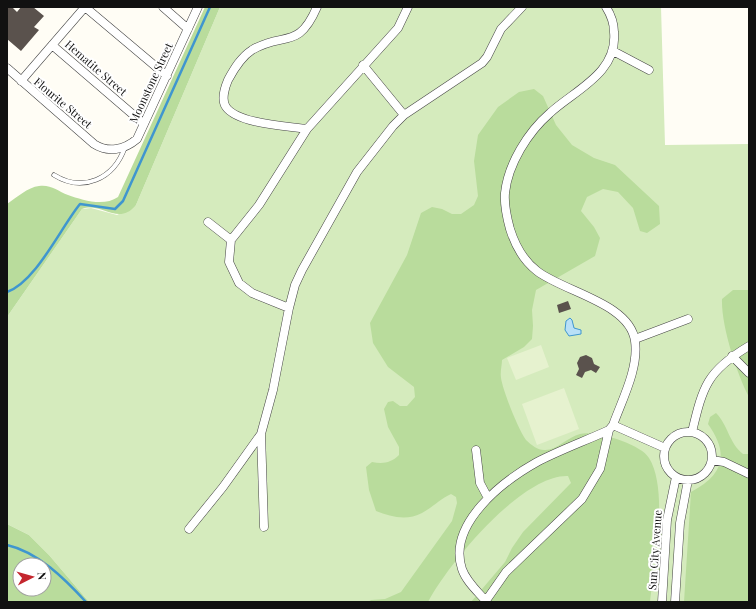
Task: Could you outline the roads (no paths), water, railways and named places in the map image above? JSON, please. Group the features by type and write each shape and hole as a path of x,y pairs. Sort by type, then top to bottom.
{"street":[{"path":"21,81 85,7 167,76"},
{"path":"163,7 188,30"},
{"name":"Moonstone Street","path":"125,147 137,139 198,7"},
{"path":"307,129 251,120 237,116 226,106 223,97 226,84 243,57 253,50 292,38 301,33 312,19 317,7"},
{"path":"289,308 252,293 239,283 228,262 231,240 259,205 307,129 363,65 398,28 408,7"},
{"path":"189,529 223,487 260,434 273,390 289,308 295,286 302,270 353,178 378,144 404,115 482,63 487,57 501,29 522,7"},
{"path":"606,7 614,24 613,51 602,70 594,79 549,113 528,138 512,166 507,180 506,206 512,234 518,249 537,271 548,278 612,309 629,326 635,339 636,350 632,370 611,428 600,469 582,499 506,572 485,601 462,571 459,550 461,539 469,521 488,498 536,463 611,428 664,448"},
{"name":"Hematite Street","path":"52,45 144,124"},
{"path":"613,51 649,70"},
{"path":"363,65 404,115"},
{"name":"Flourite Street","path":"7,68 94,144 102,149 108,150 125,147"},
{"path":"208,222 231,240"},
{"path":"635,339 688,319"},
{"path":"692,432 700,397 718,369 732,356 749,346"},
{"path":"732,356 749,373"},
{"path":"682,432 692,432 702,436 709,444 712,460 709,468 703,475 695,479 688,480 676,477 665,465 664,448 673,436 682,432"},
{"path":"260,434 264,527"},
{"path":"476,450 480,483 488,498"},
{"path":"712,460 724,462 749,474"},
{"name":"Sun City Avenue","path":"662,602 667,520 676,477"},
{"path":"675,602 680,522 688,480"}],"lane":[{"path":"54,175 70,183 80,184 95,181 115,167 121,158 125,147"}],"water":[{"path":"570,318 574,328 581,330 581,334 569,336 565,330 566,321"}],"waterway":[{"path":"7,292 18,286 38,266 80,204 115,209 123,201 210,7"},
{"path":"7,545 40,560 69,584 86,602"}]}
